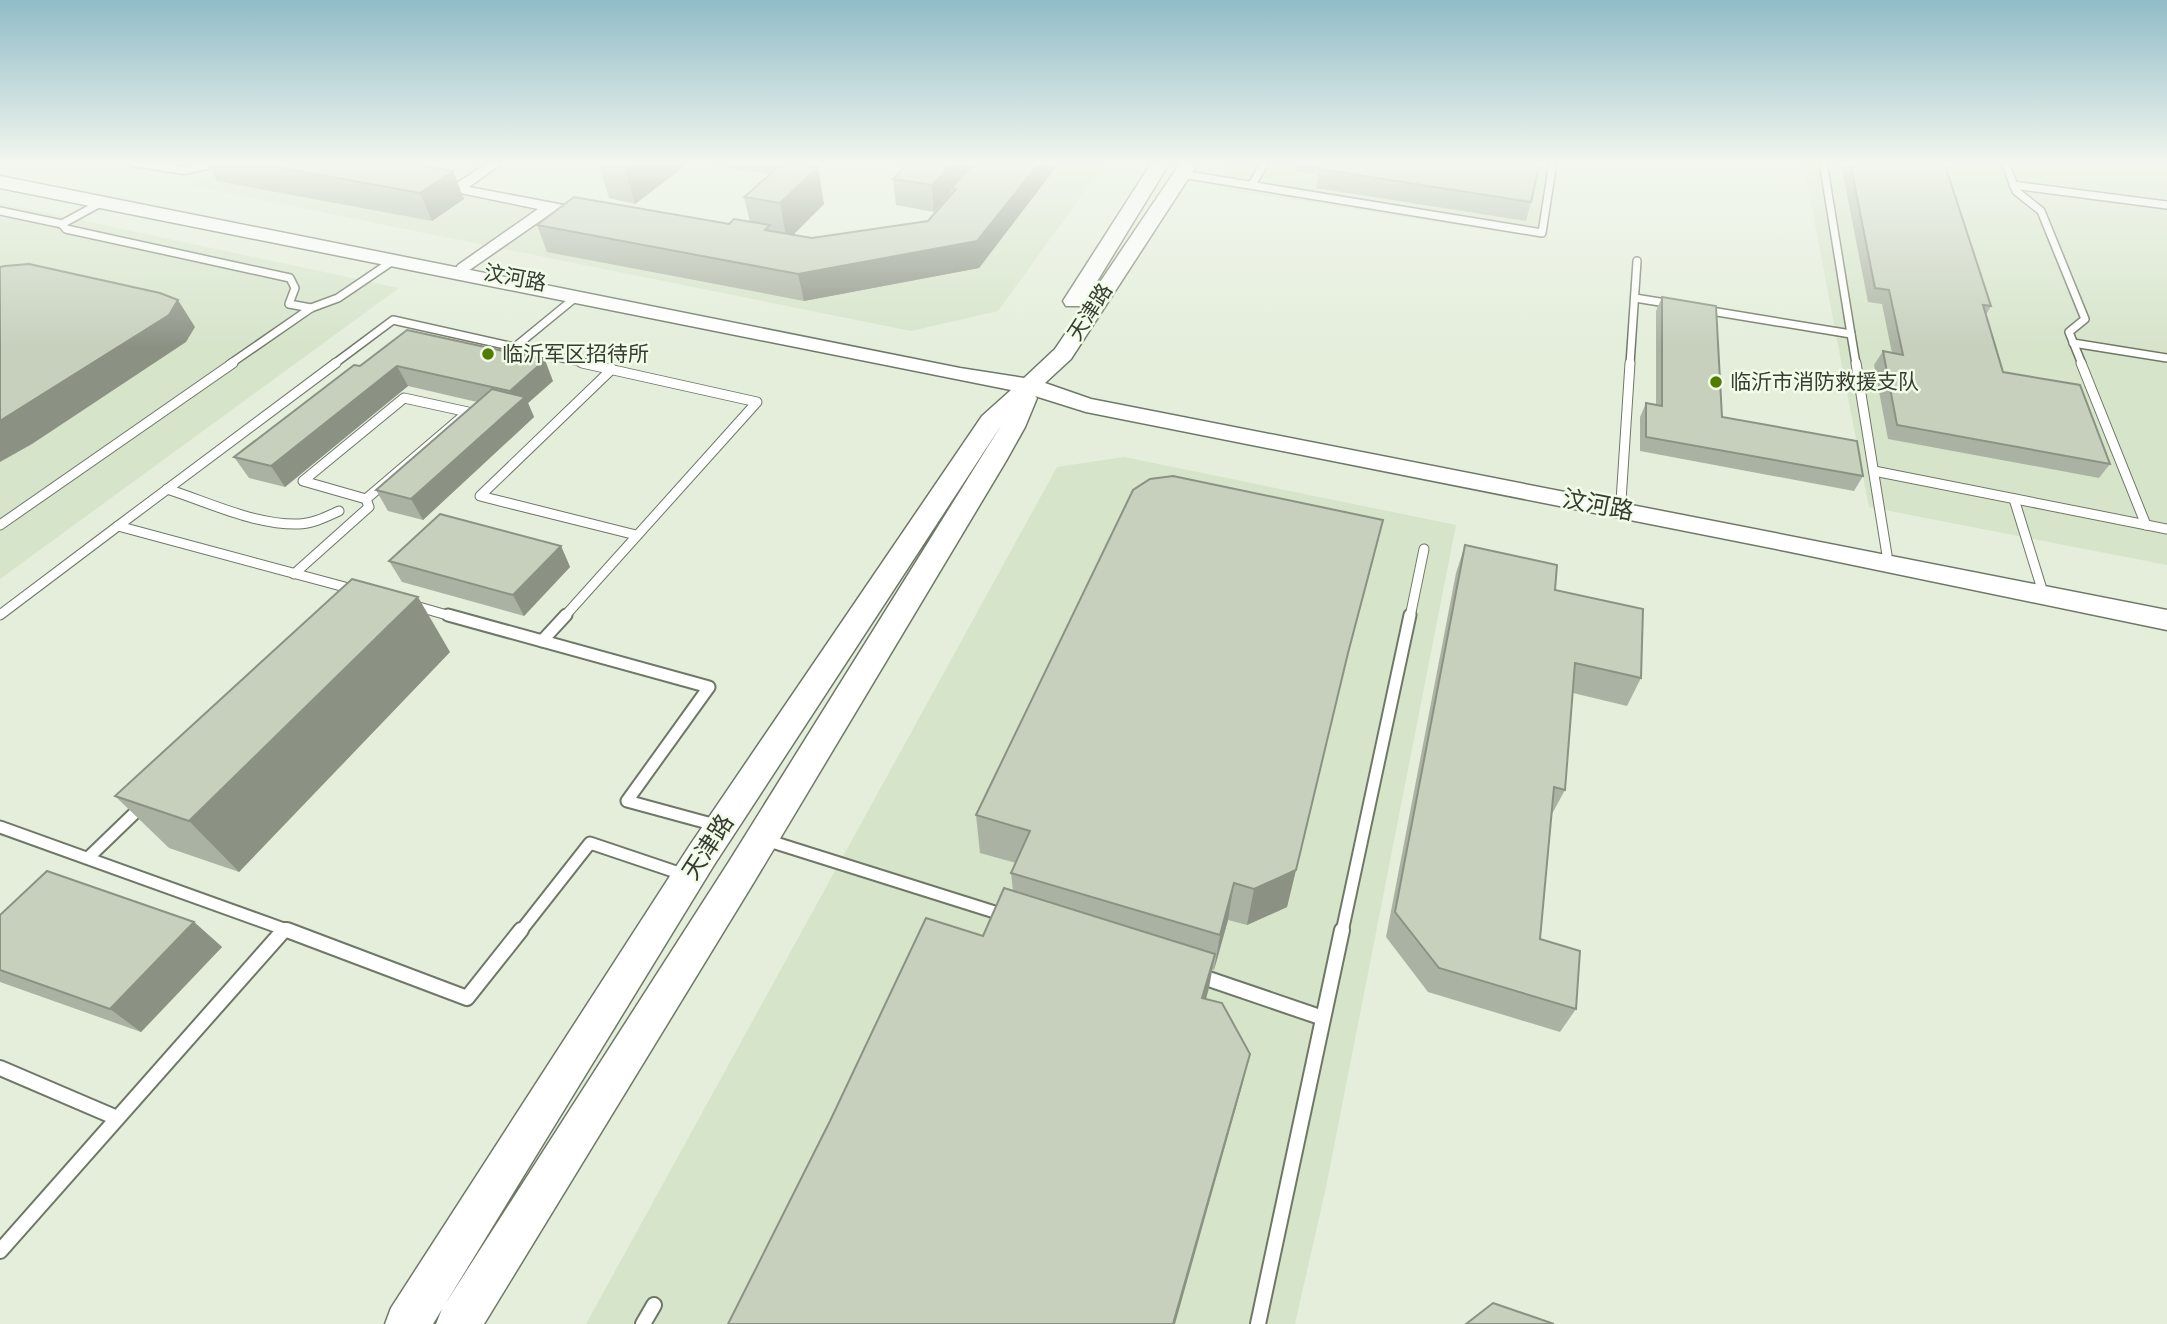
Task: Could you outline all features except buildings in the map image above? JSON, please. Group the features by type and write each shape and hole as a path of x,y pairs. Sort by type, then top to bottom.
{"street":[{"name":"汶河路","path":"216,224 960,376 1030,386 1621,501 2167,611"},
{"name":"汶河路","path":"248,224 965,368 1086,405 1786,542 2167,620"},
{"path":"463,268 526,224"},
{"name":"天津路","path":"458,1324 762,838 993,461 1013,427 1042,349 1122,224"},
{"name":"天津路","path":"407,1324 689,876 991,421 1063,354 1149,224"}],"lane":[{"path":"62,224 66,229 290,278 295,288 289,304 311,309"},
{"path":"1486,224 1542,233 1543,224"},
{"path":"1833,224 1888,555"},
{"path":"2046,224 2085,319 2069,332 2146,525"},
{"path":"0,525 311,309 338,298 394,260"},
{"path":"1621,501 1637,261"},
{"path":"515,347 576,297"},
{"path":"1635,298 1850,334"},
{"path":"0,615 393,320 757,402 542,641"},
{"path":"2073,343 2167,358"},
{"path":"612,369 480,496 636,535"},
{"path":"404,398 467,412 407,464 366,499 303,481 404,398"},
{"path":"1874,471 2167,529"},
{"path":"167,489 271,520 297,524 320,520 339,511"},
{"path":"294,574 369,508 366,499"},
{"path":"2014,499 2041,586"},
{"path":"118,526 365,593 355,602"},
{"path":"1258,1324 1423,549"},
{"path":"403,603 709,687 627,801 721,827"},
{"path":"88,858 147,801"},
{"path":"0,827 285,929 467,998 590,843 689,876"},
{"path":"762,838 1011,917"},
{"path":"0,1251 285,929"},
{"path":"1185,971 1323,1018"},
{"path":"0,1068 117,1118"},
{"path":"643,1324 654,1305"}],"shaded area":[{"path":"0,224 98,224 399,288 0,579"},
{"path":"379,224 619,224 822,261 928,242 944,224 1061,224 998,311 911,331"},
{"path":"1448,224 1549,224 1547,239"},
{"path":"1815,224 2167,224 2167,565 1869,507"},
{"path":"1124,457 1456,525 1326,1187 1295,1324 586,1324 1057,467"}],"place":[{"name":"临沂军区招待所","path":"488,354"},
{"name":"临沂市消防救援支队","path":"1716,382"}]}
